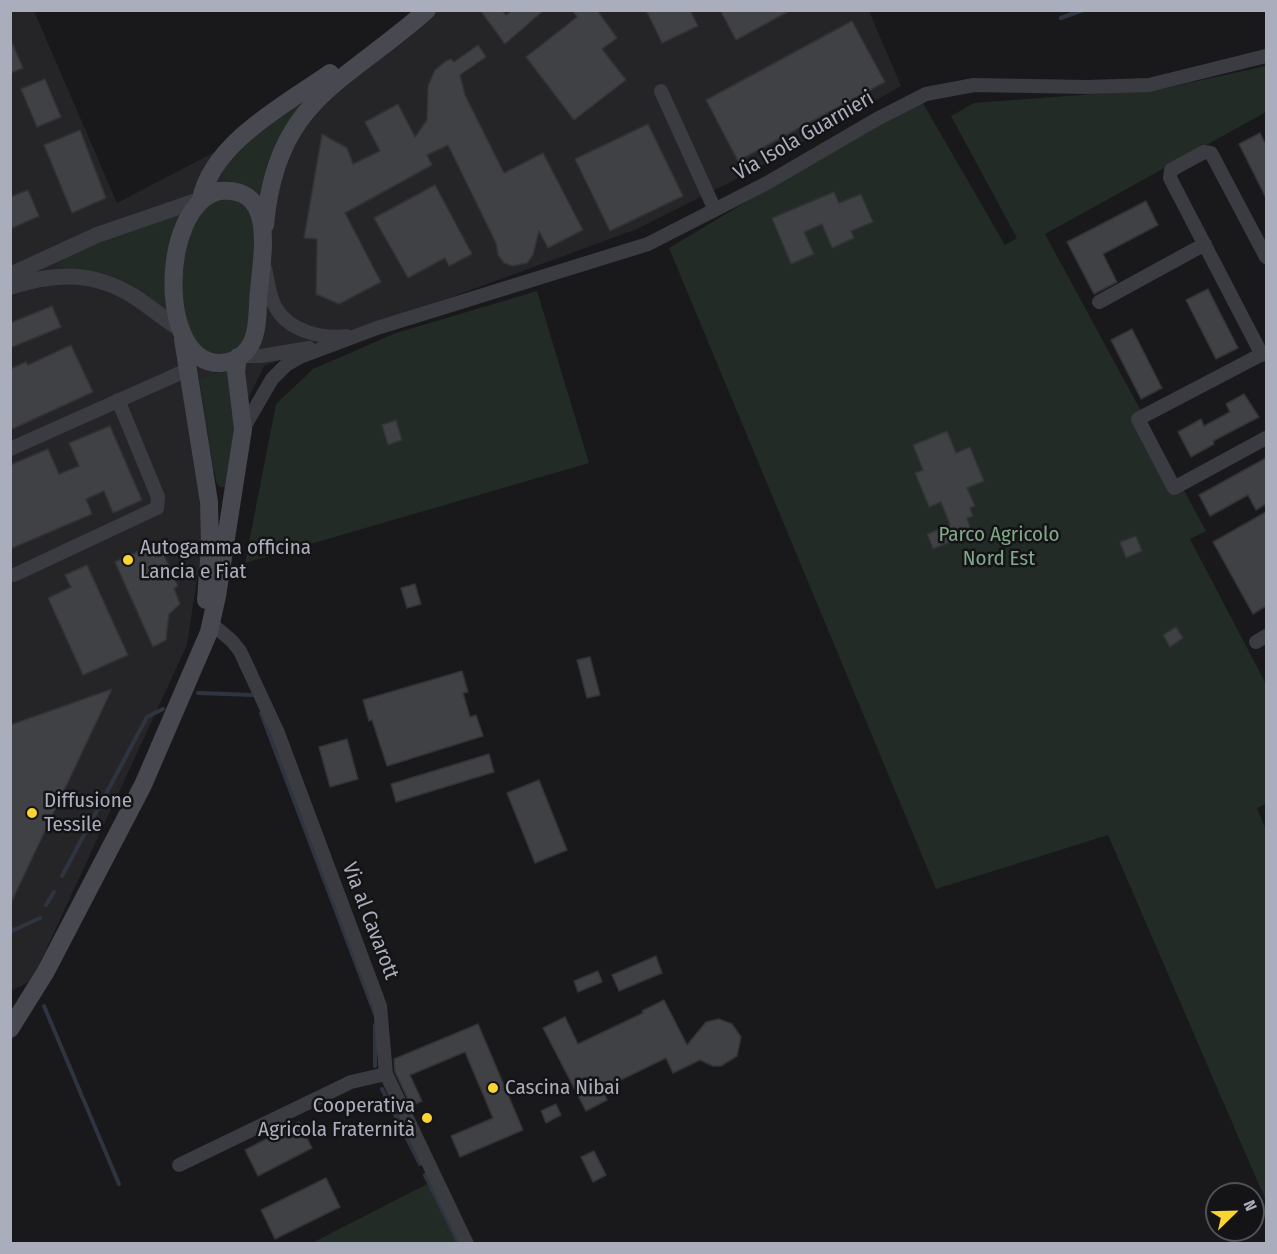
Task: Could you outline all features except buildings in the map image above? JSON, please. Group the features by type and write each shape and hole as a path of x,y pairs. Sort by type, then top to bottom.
{"main road":[{"path":"191,679 203,618 210,524 205,468 174,292 176,257 187,218 200,200 207,179 249,130 417,10"},
{"path":"181,330 189,347 205,360 224,363 239,357 250,345 254,334 272,180 279,157 298,120 333,84 427,10"},
{"path":"200,200 225,190 245,196 260,214 264,236"},
{"path":"10,1029 45,973 143,785 191,679 212,624 243,429 236,371 239,357"},
{"path":"10,1006 45,973"}],"street":[{"name":"Via Isola Guarnieri","path":"243,429 264,390 280,371 300,357 377,328 627,252 669,235 877,119 934,92 985,85 1083,87 1149,85 1266,56"},
{"path":"661,91 715,210"},
{"path":"1266,257 1213,156 1206,152 1169,172 1264,353 1138,418 1174,488 1266,438"},
{"path":"10,275 97,235 200,200"},
{"path":"1099,302 1205,244"},
{"name":"Via Isola Guarnieri","path":"262,256 273,302 288,322 308,332 335,336 377,328"},
{"path":"10,287 52,276 96,279 128,293 181,330"},
{"name":"Via Isola Guarnieri","path":"239,357 261,356 342,342"},
{"path":"10,449 187,370"},
{"path":"14,575 157,508 158,497 118,400"},
{"name":"Via al Cavarott","path":"212,624 232,640 240,651 278,733 380,1006 386,1074 467,1244"},
{"path":"179,1165 351,1082 386,1074"}],"shaded area":[{"path":"11,11 34,11 117,203 280,118 426,11 869,11 901,86 754,170 637,229 264,366 202,495 201,552 187,645 32,980 11,991"}],"green space":[{"name":"Parco Agricolo Nord Est","path":"1266,66 1266,112 1045,234 1206,531 1190,539 1266,684 1266,804 1257,808 1266,830 1266,1201 1265,1182 1258,1182 1108,835 936,889 669,248 920,98 1005,245 1017,238 951,116 974,103 1161,89"},
{"path":"309,95 262,190 257,192 225,179 222,175 227,163 246,141"},
{"path":"236,199 245,205 256,222 248,331 245,342 227,355 205,353 186,325 180,279 190,229 212,200"},
{"path":"182,211 172,319 145,292 129,283 111,275 66,268 57,264 60,258"},
{"path":"537,291 589,463 245,563 276,404 313,369 396,333"},
{"path":"244,367 225,487 220,487 216,482 200,378"},
{"path":"435,1180 465,1244 310,1244"}],"waterway":[{"path":"1061,18 1083,10"},
{"path":"198,693 254,695"},
{"path":"62,876 147,717 163,709"},
{"path":"261,713 375,1014"},
{"path":"46,905 54,892"},
{"path":"10,927 12,931 40,918"},
{"path":"44,1006 119,1184"},
{"path":"375,1025 375,1066"},
{"path":"382,1089 420,1164"},
{"path":"425,1175 459,1244"}],"place":[{"name":"Autogamma officina Lancia e Fiat","path":"128,560"},
{"name":"Diffusione Tessile","path":"32,813"},
{"name":"Cascina Nibai","path":"493,1088"},
{"name":"Cooperativa Agricola Fraternità","path":"427,1118"}]}
